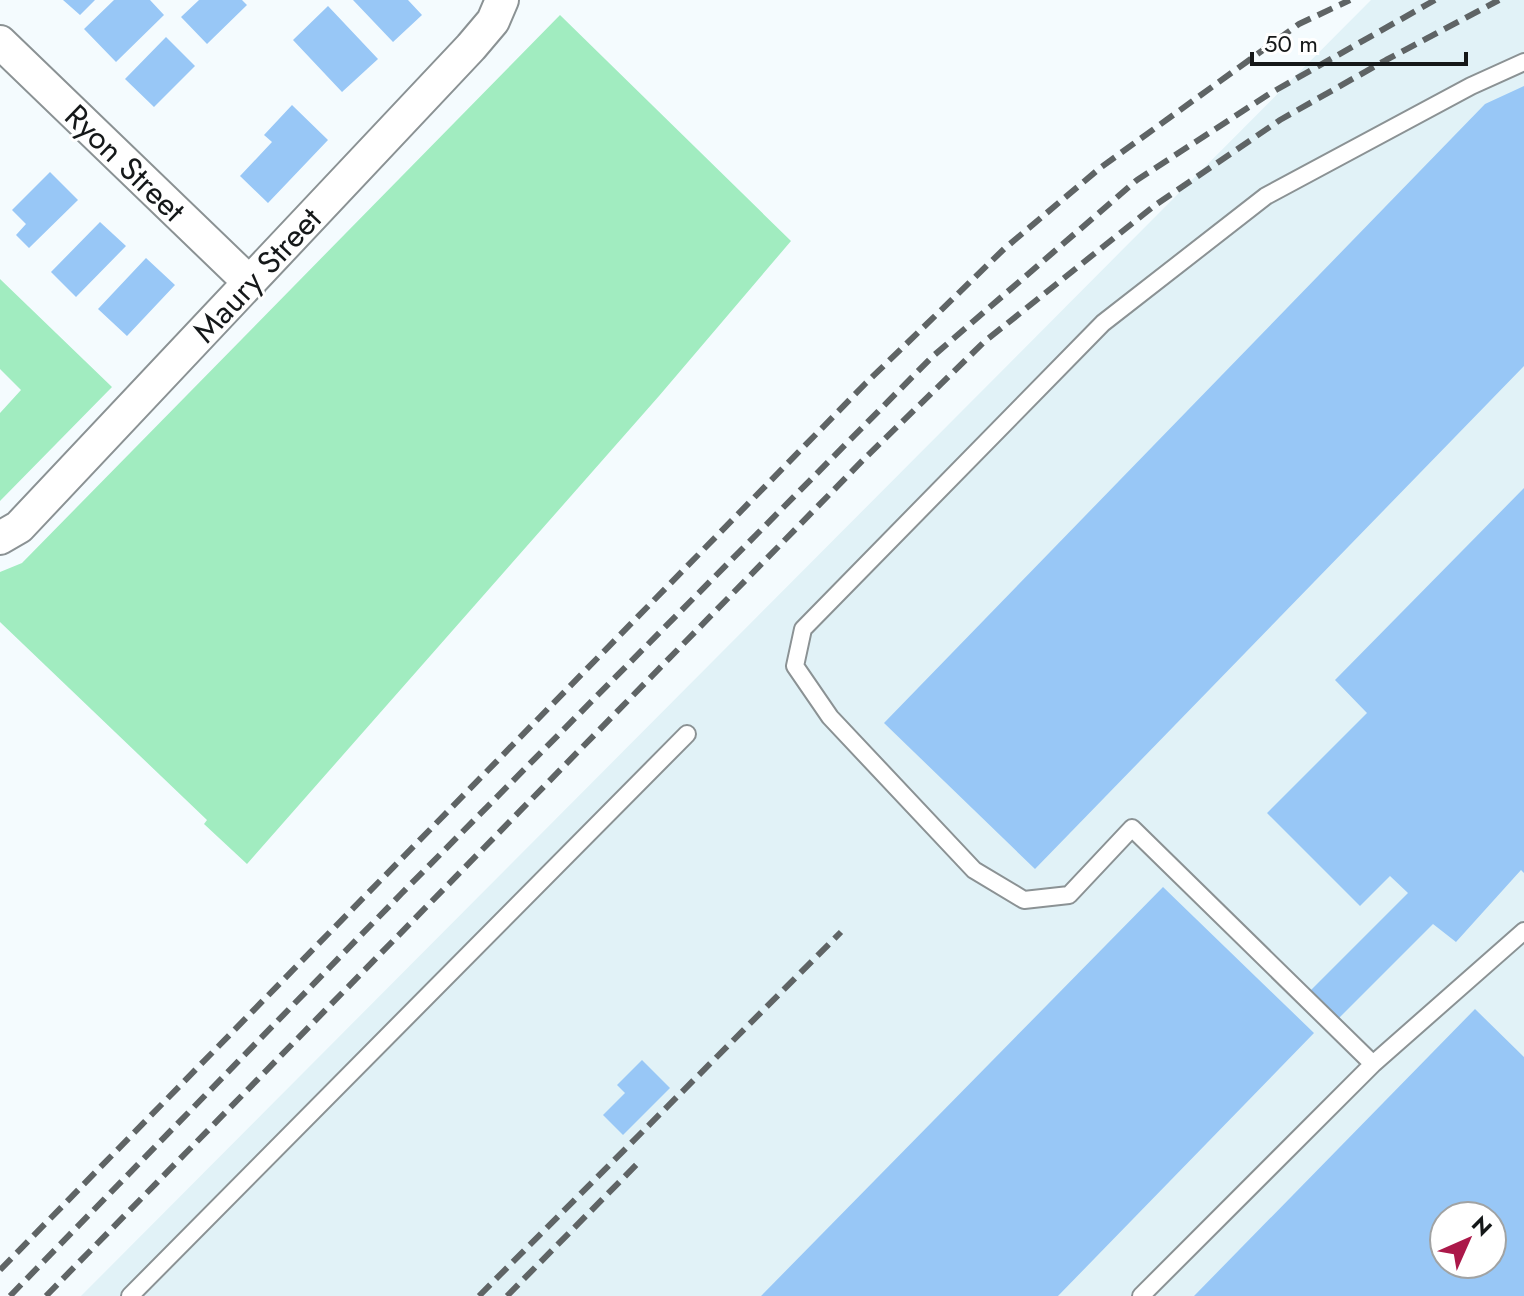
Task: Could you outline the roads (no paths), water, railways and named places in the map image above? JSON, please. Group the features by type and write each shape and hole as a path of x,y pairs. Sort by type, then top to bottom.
{"street":[{"name":"Maury Street","path":"0,538 19,527 471,47 493,21 502,0"},
{"name":"Ryon Street","path":"0,42 250,283"}],"lane":[{"path":"1373,1064 1132,828 1069,895 1024,900 974,870 830,717 795,666 803,629 1103,323 1266,196 1471,86 1524,62"},
{"path":"130,1296 687,734"},
{"path":"1141,1296 1373,1064 1524,931"}],"railway":[{"path":"0,1270 866,383 1004,249 1100,168 1299,24 1350,0"},
{"path":"10,1296 401,894 932,357 1137,180 1269,94 1435,0"},
{"path":"46,1296 864,459 984,342 1154,206 1280,120 1499,0"},
{"path":"479,1296 841,932"},
{"path":"507,1296 641,1160"}]}
